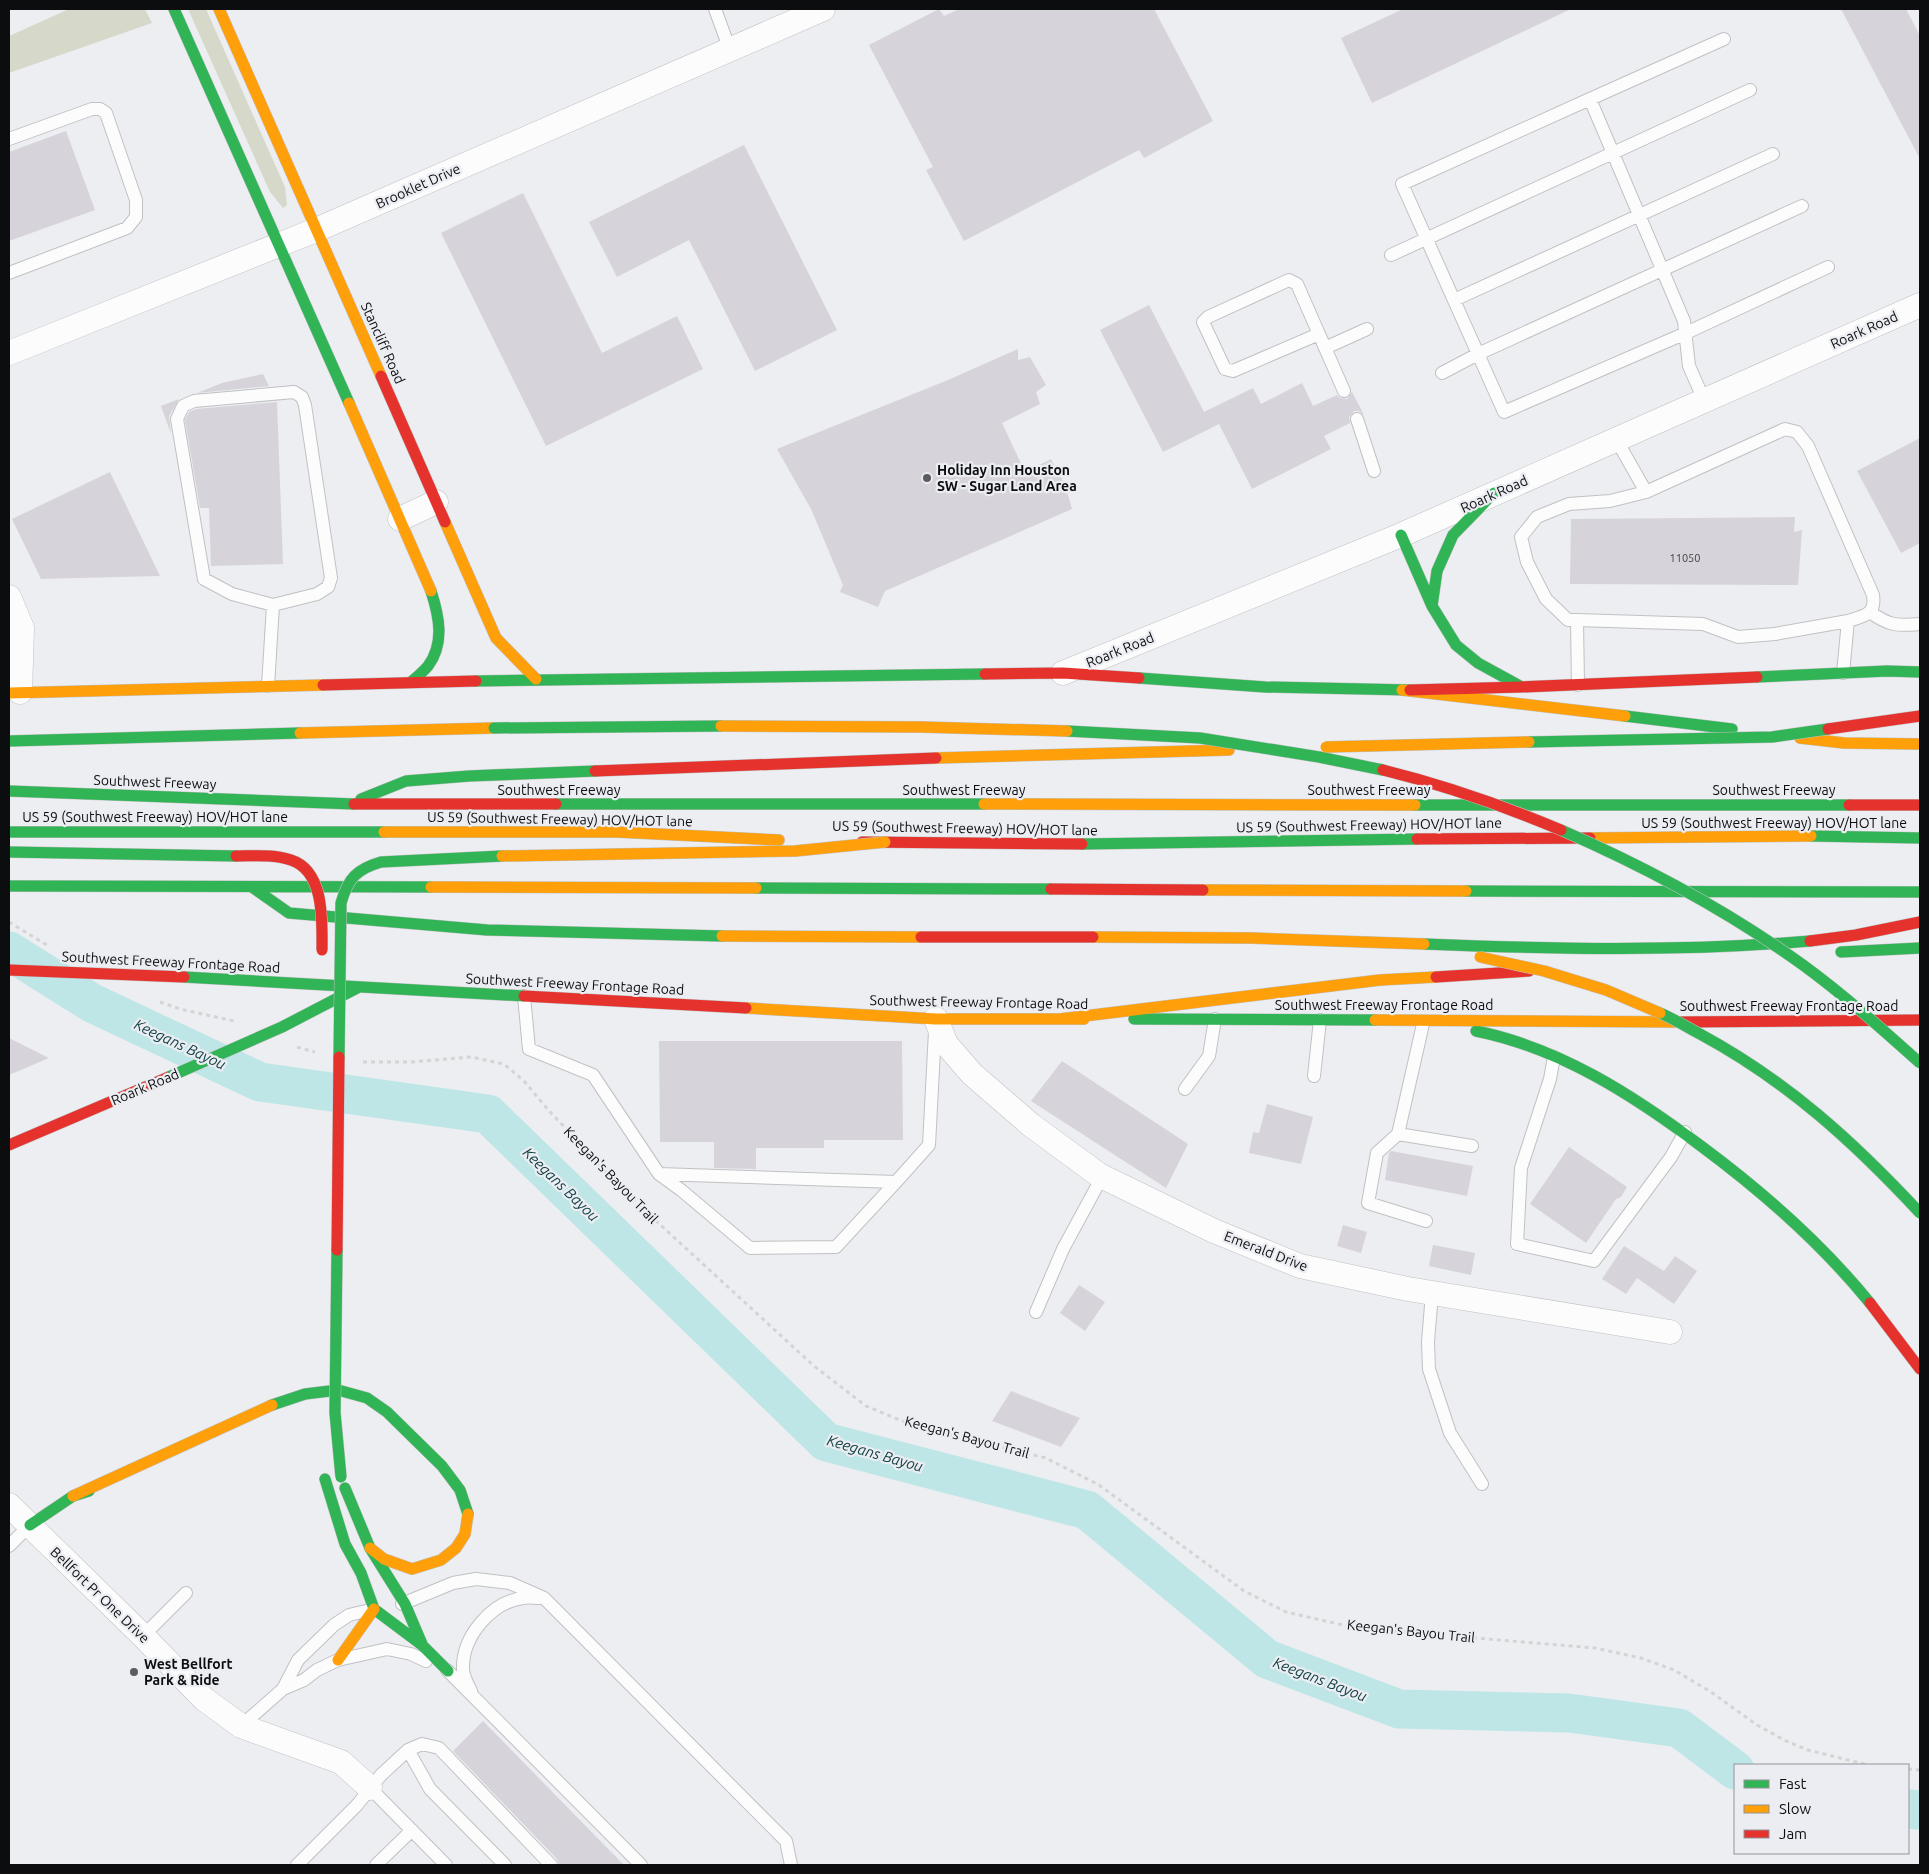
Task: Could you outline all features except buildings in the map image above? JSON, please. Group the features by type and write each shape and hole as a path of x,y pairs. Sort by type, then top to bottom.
{"main road":[{"path":"174,9 426,577 440,616 439,641 431,663 411,682"},
{"name":"Stancliff Road","path":"219,9 496,638 536,679"},
{"path":"1432,606 1437,571 1454,535 1494,493"},
{"path":"1401,535 1432,606 1456,645 1478,663 1521,687"},
{"path":"1887,671 1920,666"},
{"path":"14,692 536,679 1063,673 1265,687 1402,690 1578,685 1887,671 1920,672"},
{"path":"1402,690 1844,743 1920,744"},
{"path":"348,804 406,781 469,776 885,759 1772,737 1920,716"},
{"path":"9,741 494,728 959,726 1192,737 1308,754 1386,771 1458,792 1531,818 1604,848 1675,884 1810,969 1890,1035 1920,1063"},
{"name":"Southwest Freeway","path":"9,791 348,804 1920,805"},
{"name":"US 59 (Southwest Freeway) HOV/HOT lane","path":"9,832 617,832 794,840 1044,846 1432,839 1776,836 1920,838"},
{"path":"422,1645 405,1604 370,1548 341,1477 335,1413 341,903 344,892 354,877 364,867 381,862 570,854 795,851 885,842"},
{"path":"9,852 268,856 294,862 305,871 318,893 322,915 322,1022"},
{"path":"9,886 1920,892"},
{"path":"252,887 290,913 432,926 534,932 678,936 1310,940 1598,950 1764,946 1856,935 1920,922"},
{"path":"1423,944 1524,966 1576,981 1642,1005 1682,1024 1748,1061 1810,1106 1842,1133 1897,1186 1920,1213"},
{"path":"1832,953 1920,948"},
{"path":"1773,956 1812,954"},
{"path":"1060,1019 1380,980 1576,968"},
{"name":"Southwest Freeway Frontage Road","path":"9,970 360,986 936,1019 1740,1022 1920,1020"},
{"name":"Roark Road","path":"9,1145 282,1027 360,986"},
{"path":"1403,1021 1497,1035 1554,1057 1606,1081 1685,1132 1737,1172 1832,1262 1871,1302 1920,1369"},
{"path":"30,1525 73,1496 274,1404 304,1394 338,1390 366,1398 387,1412 442,1466 460,1490 468,1513 464,1534 456,1548 441,1560 412,1569 384,1558 370,1548"},
{"path":"288,1411 319,1392"},
{"path":"322,1465 345,1544 361,1574 374,1609 422,1645 448,1671"},
{"path":"73,1496 147,1475"},
{"path":"338,1660 374,1609"}],"street":[{"name":"Brooklet Drive","path":"9,353 316,230 823,9"},
{"name":"Roark Road","path":"1063,673 1401,535 1920,305"},
{"path":"400,519 436,502"},
{"path":"9,597 22,628 14,692"},
{"name":"Emerald Drive","path":"936,1019 946,1044 972,1074 1031,1125 1102,1177 1214,1231 1300,1266 1432,1293 1670,1332"},
{"name":"Bellfort Pr One Drive","path":"9,1505 204,1698 241,1726 341,1762 370,1788"}],"lane":[{"path":"715,9 730,50"},
{"path":"1724,38 1402,184 1504,412 1686,333 1828,267"},
{"path":"1391,255 1750,90"},
{"path":"1590,99 1684,321 1689,366 1704,400"},
{"path":"9,139 92,109 100,109 106,113 136,200 136,216 127,228 9,273"},
{"path":"1454,300 1773,154"},
{"path":"1442,373 1478,354 1802,206"},
{"path":"1319,334 1233,371 1225,369 1203,322 1208,317 1289,280 1297,284 1319,334 1325,348 1344,391"},
{"path":"1325,348 1366,329"},
{"path":"294,392 302,397 306,405 331,578 328,587 317,594 272,605 232,594 204,579 177,419 183,406 194,401 294,392"},
{"path":"1358,419 1374,471"},
{"path":"1785,429 1797,432 1808,446 1873,595 1874,604 1870,612 1862,617 1848,621 1775,634 1738,637 1703,624 1568,620 1546,599 1527,562 1521,537 1537,517 1569,504 1610,500 1646,492 1785,429"},
{"path":"1616,439 1646,492"},
{"path":"268,686 272,605"},
{"path":"1870,612 1883,622 1902,625 1920,624"},
{"path":"1578,620 1578,685"},
{"path":"1843,673 1848,621"},
{"path":"524,996 529,1048 593,1076 659,1174 750,1248 836,1247 929,1145 936,1019"},
{"path":"1185,1089 1209,1056 1215,1019"},
{"path":"1314,1076 1320,1020"},
{"path":"1423,1024 1398,1134 1377,1153 1368,1203 1426,1221"},
{"path":"1554,1057 1550,1079 1521,1168 1517,1244 1594,1261 1671,1157 1685,1132"},
{"path":"1398,1134 1472,1146"},
{"path":"659,1174 896,1182"},
{"path":"1036,1312 1063,1248 1102,1177"},
{"path":"1432,1293 1428,1342 1429,1369 1450,1433 1482,1484"},
{"path":"9,1546 30,1525"},
{"path":"283,1689 298,1660 334,1625 349,1616 374,1609 405,1604 453,1583 476,1580 510,1582 544,1598 786,1841 791,1865"},
{"path":"143,1636 186,1593"},
{"path":"473,1697 462,1671 471,1635 484,1619 503,1605 522,1598 544,1598"},
{"path":"241,1726 283,1689 304,1680 317,1670 338,1660 387,1649 411,1654 448,1671 640,1865"},
{"path":"297,1865 357,1805 381,1775 408,1750 422,1744 439,1748 552,1865"},
{"path":"408,1750 430,1789 505,1865"},
{"path":"370,1788 446,1865"},
{"path":"376,1865 412,1830"}],"path":[{"path":"9,922 52,948"},
{"path":"153,999 180,1009 240,1022"},
{"path":"288,1044 320,1053"},
{"name":"Keegan's Bayou Trail","path":"353,1062 411,1062 471,1057 504,1064 524,1080 550,1112 617,1185 814,1366 866,1406 917,1427 1046,1458 1099,1484 1244,1591 1286,1612 1356,1628 1595,1648 1641,1658 1681,1675 1712,1692 1757,1725 1786,1741 1808,1750 1864,1764"},
{"path":"546,1838 572,1812"}],"shaded area":[{"path":"69,9 145,9 152,23 9,73 9,36"},
{"path":"188,9 206,9 285,187 287,205 283,208 270,192"}],"waterway":[{"name":"Keegans Bayou","path":"9,951 92,1003 260,1082 488,1114 826,1442 1087,1510 1267,1659 1399,1709 1569,1713 1679,1728 1734,1769"},
{"name":"Keegans Bayou","path":"1909,1809 1920,1810"}],"traffic: fast":[{"path":"174,9 349,403"},
{"path":"1494,493 1453,535 1437,571 1432,606 1456,645 1478,663 1520,686"},
{"path":"1401,535 1432,606"},
{"path":"411,682 428,666 437,648 439,639 438,620 431,591"},
{"path":"1757,677 1887,671 1920,672"},
{"path":"476,681 985,674"},
{"path":"1139,678 1265,687 1410,690"},
{"path":"1625,716 1732,729"},
{"path":"494,728 721,726"},
{"path":"1529,742 1772,737 1828,729"},
{"path":"1067,731 1200,738 1319,757 1383,770"},
{"path":"9,741 300,733"},
{"path":"361,799 406,781 469,776 595,771"},
{"path":"9,791 354,804"},
{"path":"556,804 984,804"},
{"path":"1415,805 1849,805"},
{"path":"1561,830 1624,859 1686,891 1746,926 1818,976 1863,1012 1920,1063"},
{"path":"9,832 384,832"},
{"path":"1811,836 1920,838"},
{"path":"1082,844 1417,839"},
{"path":"9,852 236,856"},
{"path":"339,1057 341,903 350,881 360,871 381,862 502,856"},
{"path":"9,886 431,887"},
{"path":"252,887 289,913 487,930 722,936"},
{"path":"756,888 1051,889"},
{"path":"1466,891 1920,892"},
{"path":"1424,944 1617,949 1714,947 1810,941"},
{"path":"1841,952 1920,948"},
{"path":"184,977 524,996"},
{"path":"282,1027 359,987"},
{"path":"1660,1013 1732,1052 1790,1092 1818,1114 1870,1161 1920,1213"},
{"path":"1134,1019 1375,1020"},
{"path":"171,1076 282,1027"},
{"path":"1476,1031 1507,1039 1566,1061 1649,1109 1769,1200 1832,1260 1870,1303"},
{"path":"337,1250 335,1413 341,1477"},
{"path":"272,1405 305,1394 338,1390 367,1398 387,1412 442,1466 460,1490 468,1514"},
{"path":"325,1479 345,1544 361,1573 374,1609 422,1645 448,1671"},
{"path":"345,1488 370,1548 405,1604 422,1644"},
{"path":"30,1525 73,1496 89,1491"}],"traffic: slow":[{"path":"219,9 381,376"},
{"path":"349,403 431,591"},
{"path":"445,522 496,638 536,679"},
{"path":"9,693 323,685"},
{"path":"1402,690 1625,716"},
{"path":"721,726 921,727 1067,731"},
{"path":"300,733 494,728"},
{"path":"1800,738 1844,743 1920,744"},
{"path":"1326,747 1529,742"},
{"path":"936,758 1229,750"},
{"path":"984,804 1415,805"},
{"path":"384,832 617,832 779,840"},
{"path":"1590,838 1811,836"},
{"path":"502,856 795,851 885,842"},
{"path":"431,887 756,888"},
{"path":"1203,890 1466,891"},
{"path":"722,936 921,937"},
{"path":"1093,937 1251,938 1424,944"},
{"path":"1480,957 1544,971 1606,990 1660,1013"},
{"path":"1060,1019 1380,980 1436,977"},
{"path":"746,1008 936,1019 1084,1019"},
{"path":"1375,1020 1681,1022"},
{"path":"73,1496 272,1405"},
{"path":"370,1548 384,1559 412,1569 441,1560 456,1548 465,1534 468,1514"},
{"path":"338,1660 374,1609"}],"traffic: jam":[{"path":"381,376 445,522"},
{"path":"985,674 1063,673 1139,678"},
{"path":"1410,690 1757,677"},
{"path":"323,685 476,681"},
{"path":"1828,729 1920,716"},
{"path":"595,771 936,758"},
{"path":"1383,770 1429,782 1474,797 1561,830"},
{"path":"354,804 556,804"},
{"path":"1849,805 1920,805"},
{"path":"1417,839 1590,838"},
{"path":"862,842 1082,844"},
{"path":"236,856 277,857 291,860 302,866 316,886 321,912 322,950"},
{"path":"1051,889 1203,890"},
{"path":"1810,941 1856,935 1920,922"},
{"path":"921,937 1093,937"},
{"path":"9,970 184,977"},
{"path":"1436,977 1529,971"},
{"path":"524,996 746,1008"},
{"path":"1681,1022 1920,1020"},
{"path":"337,1250 339,1057"},
{"path":"9,1145 171,1076"},
{"path":"1870,1303 1920,1369"}],"place":[{"name":"Holiday Inn Houston SW - Sugar Land Area","path":"927,478"},
{"name":"West Bellfort Park & Ride","path":"134,1672"}]}
